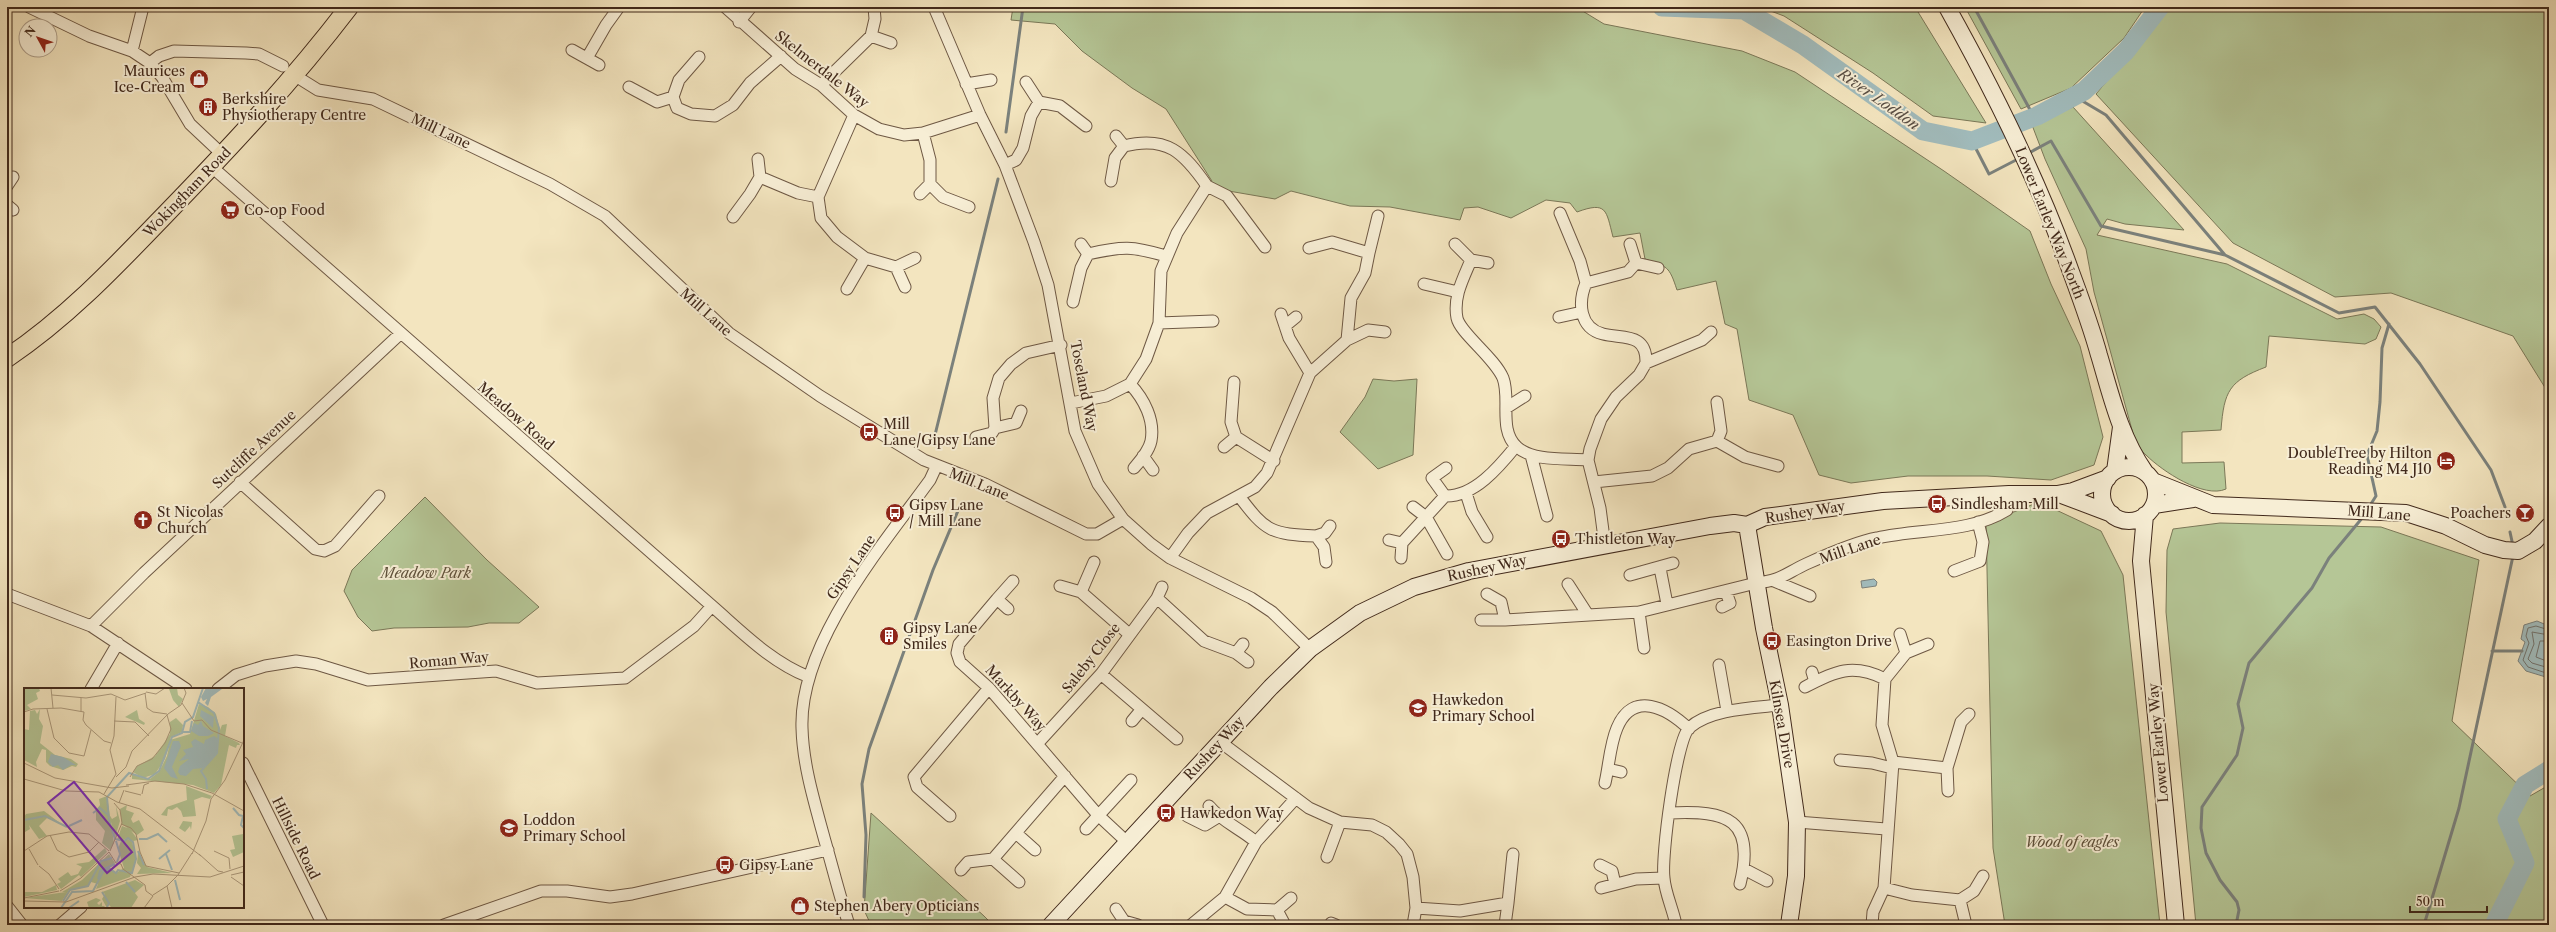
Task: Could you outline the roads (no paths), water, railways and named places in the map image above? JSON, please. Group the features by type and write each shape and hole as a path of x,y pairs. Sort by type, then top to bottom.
{"main road":[{"name":"Wokingham Road","path":"7,358 81,300 217,161 286,68 349,7"}],"street":[{"name":"Meadow Road","path":"29,7 89,36 132,51 150,63 170,88 190,124 217,161 400,334 767,654 785,666 809,677"},
{"path":"132,51 143,7"},
{"path":"587,58 606,25 620,7"},
{"name":"Skelmerdale Way","path":"725,7 739,22 795,69 820,85 854,115 879,129 904,134 923,133 980,115"},
{"path":"739,22 751,7"},
{"path":"820,85 871,36 875,19 874,7"},
{"name":"Toseland Way","path":"934,7 966,84 1005,165 1048,285 1061,346 1075,431 1098,484 1123,519 1170,558 1251,598 1272,612 1310,649"},
{"name":"Lower Earley Way North","path":"1947,7 2026,158 2063,248 2091,327 2121,427 2129,447 2149,477"},
{"path":"871,36 891,43"},
{"path":"572,50 599,65"},
{"name":"Mill Lane","path":"150,63 159,56 174,51 239,52 259,54 286,68 318,90 373,99 431,125 550,184 605,216 705,312 749,349 900,447 936,467 985,484 1086,534 1097,534 1123,519"},
{"path":"699,57 679,80 673,97 677,108 691,114 715,116 733,105 750,83 781,56"},
{"path":"966,84 991,80"},
{"path":"1026,82 1039,102 1060,106 1086,126"},
{"path":"629,87 657,102 673,97"},
{"path":"1005,165 1016,160 1023,148 1031,116 1039,102"},
{"path":"854,115 818,197 821,218 837,237 865,258 896,267 915,258"},
{"path":"923,133 930,160 930,184 943,198 969,207"},
{"path":"1116,136 1124,146"},
{"path":"1124,146 1155,143 1167,145 1187,159 1207,186 1227,196 1265,247"},
{"path":"1111,181 1116,158 1124,146"},
{"path":"733,216 750,194 760,177 758,159"},
{"path":"760,177 798,193 818,197"},
{"path":"920,194 930,184"},
{"path":"1071,404 1106,396 1130,384 1146,360 1159,323 1161,271 1166,256 1177,233 1207,186"},
{"path":"1560,213 1580,261 1586,283 1581,295 1582,312 1585,321 1596,332 1624,335 1640,344 1645,351 1646,363 1639,375 1608,407 1590,449 1588,460 1600,508 1605,546"},
{"path":"1347,340 1351,298 1365,273 1378,216"},
{"path":"1309,248 1332,242 1369,253"},
{"path":"1081,244 1088,254"},
{"path":"1455,244 1471,260 1488,263"},
{"path":"1630,244 1636,263"},
{"path":"1088,254 1125,247 1138,248 1166,256"},
{"path":"1073,302 1081,268 1088,254"},
{"path":"848,290 865,258"},
{"path":"1471,260 1458,292 1457,320 1463,330 1489,356 1502,376 1506,388 1507,427 1516,446 1531,455 1588,460"},
{"path":"1586,283 1628,272 1636,263"},
{"path":"1636,263 1658,268"},
{"path":"896,267 905,287"},
{"path":"1424,284 1458,292"},
{"path":"1559,317 1582,312"},
{"path":"1281,314 1297,354 1310,373"},
{"path":"1285,326 1296,317"},
{"path":"1159,323 1213,321"},
{"path":"1170,558 1188,533 1207,513 1254,487 1274,461 1296,401 1310,373 1347,340 1368,330 1385,332"},
{"path":"1646,363 1702,340 1711,332"},
{"name":"Sutcliffe Avenue","path":"91,626 240,482 400,334"},
{"path":"976,437 992,433 995,428 992,398 999,378 1011,364 1026,353 1061,346"},
{"path":"1234,382 1232,422 1236,437 1274,461"},
{"path":"1130,384 1143,398 1149,412 1151,442 1144,456 1134,468"},
{"path":"1506,408 1525,396"},
{"path":"1718,402 1721,430 1718,440"},
{"path":"995,428 1016,423 1021,411"},
{"name":"Lower Earley Way North","path":"2112,475 2121,427"},
{"path":"1224,447 1236,437"},
{"path":"1594,482 1652,476 1668,468 1689,449 1718,440 1745,457 1778,466"},
{"path":"1401,558 1402,543 1446,496 1456,496 1466,493 1495,470 1516,446"},
{"path":"1531,455 1547,516"},
{"path":"1144,456 1153,470"},
{"name":"Gipsy Lane","path":"849,925 813,798 802,728 809,677 822,644 838,614 861,576 930,480 936,467"},
{"path":"2130,467 2149,477 2156,489 2150,510 2131,521 2117,517 2103,497 2105,484 2112,475 2130,467"},
{"path":"1446,468 1432,478 1446,496"},
{"name":"Rushey Way","path":"1051,925 1128,843 1219,741 1310,649 1360,613 1414,587 1482,568 1710,526 1734,523 1747,525 1765,517 1883,501 2009,494 2057,494 2073,491 2112,475"},
{"name":"Mill Lane","path":"2149,477 2194,499 2213,504 2245,508 2373,510 2426,519 2485,545 2511,550 2535,541 2549,526"},
{"path":"240,482 315,549 324,551 334,546 379,496"},
{"path":"1466,493 1472,512 1487,537"},
{"name":"Rushey Way","path":"2057,494 2117,517"},
{"path":"1239,496 1262,525 1279,534 1316,536 1325,533 1330,526"},
{"name":"Mill Lane","path":"2150,510 2194,499"},
{"path":"1413,507 1426,518 1447,554"},
{"name":"Mill Lane","path":"1481,620 1505,620 1639,612 1667,604 1683,603 1756,583 1774,581 1806,564 1876,538 1953,528 1994,518 2007,510"},
{"name":"Lower Earley Way","path":"2150,510 2141,561 2176,925"},
{"name":"Lower Earley Way","path":"2117,517 2141,561"},
{"path":"1954,571 1980,561 1983,542 1978,522"},
{"name":"Kilnsea Drive","path":"1747,525 1756,583 1780,705 1797,822 1796,876 1789,925"},
{"path":"1316,536 1324,547 1326,562"},
{"path":"1389,540 1402,543"},
{"path":"1081,592 1094,562"},
{"path":"1630,575 1660,568 1673,563"},
{"path":"1660,568 1667,604"},
{"name":"Markby Way","path":"1013,581 962,640 958,648 960,662 989,688 1098,815 1128,843"},
{"name":"Mill Lane","path":"1774,581 1810,596"},
{"path":"1568,584 1588,615"},
{"path":"1060,586 1081,592 1129,634"},
{"name":"Saleby Close","path":"1037,744 1101,674 1156,598 1162,587"},
{"path":"1722,607 1730,603 1726,592"},
{"path":"7,594 91,626 185,688"},
{"path":"1487,594 1501,602 1505,620"},
{"path":"1156,598 1204,641 1239,648 1248,662"},
{"path":"997,599 1008,609"},
{"name":"Roman Way","path":"219,688 236,675 265,666 296,661 316,664 368,680 496,671 537,683 625,678 694,626 712,606"},
{"path":"1639,612 1644,648"},
{"path":"1900,634 1906,653"},
{"path":"92,688 118,643"},
{"path":"1872,925 1873,912 1884,888 1886,830 1893,765 1882,725 1885,679 1906,653 1928,644"},
{"path":"1718,665 1727,711"},
{"path":"1805,687 1814,677 1849,669 1872,673 1885,679"},
{"path":"1101,674 1176,739"},
{"path":"950,816 917,787 914,777 989,688"},
{"path":"1605,783 1616,728 1627,712 1646,705 1659,708 1676,716 1689,729"},
{"path":"1676,925 1664,878 1670,813 1679,754 1689,729 1718,713 1780,705"},
{"path":"1132,721 1142,709"},
{"path":"1948,791 1947,768 1962,722 1969,714"},
{"path":"1219,741 1309,808 1340,822 1372,826 1386,832 1399,844 1407,854 1413,877 1416,908 1413,925"},
{"path":"1840,760 1947,768"},
{"name":"Hillside Road","path":"244,765 323,925"},
{"path":"1608,769 1621,772"},
{"path":"961,870 968,862 993,859 1065,776"},
{"path":"1086,829 1131,780"},
{"path":"1191,925 1225,898 1256,842 1296,798"},
{"path":"1209,806 1218,817 1245,832 1256,842"},
{"path":"1670,813 1708,813 1724,817 1733,822 1741,832 1746,849 1744,869 1740,884"},
{"path":"1187,816 1205,825 1218,817"},
{"path":"1327,857 1340,822"},
{"path":"1797,822 1886,830"},
{"path":"1016,833 1035,850"},
{"path":"446,925 541,891 566,891 608,901 828,850"},
{"path":"1505,925 1513,854"},
{"path":"993,859 1018,882"},
{"path":"1600,865 1612,871 1615,884"},
{"path":"1744,869 1767,881"},
{"path":"1884,888 1912,895 1960,900 1974,890 1983,876"},
{"path":"1600,888 1636,879 1664,878"},
{"path":"1225,898 1247,909 1277,910 1291,898"},
{"path":"1960,900 1966,925"},
{"path":"1416,908 1460,911 1508,902"},
{"path":"7,906 22,925"},
{"path":"60,925 80,908"},
{"path":"1116,909 1123,923 1138,925"},
{"path":"1277,910 1285,925"}],"water":[{"path":"1874,579 1877,582 1876,586 1862,588 1861,581"},
{"path":"2537,621 2549,626 2549,678 2526,671 2518,661 2525,642 2521,639 2524,625"}],"waterway":[{"path":"1006,132 1023,7"},
{"name":"River Loddon","path":"1662,7 1744,10 1803,45 1923,131 1972,141 2037,116 2084,91 2126,51 2160,7"},
{"path":"1974,7 2034,117"},
{"path":"2074,96 2106,115 2225,255"},
{"path":"1972,141 1989,174 2018,159"},
{"path":"2027,154 2051,141 2101,226 2225,255 2339,313 2375,307 2420,364 2491,470 2505,507"},
{"path":"934,439 998,179"},
{"path":"2369,507 2376,496 2367,455 2377,431 2380,402 2382,348 2389,324"},
{"path":"864,897 866,835 862,784 869,749 933,570 960,506"},
{"path":"2236,925 2239,910 2237,902 2220,880 2206,853 2201,828 2202,807 2237,755 2243,728 2238,704 2249,663 2312,588 2329,558 2363,517"},
{"path":"2510,532 2513,546"},
{"path":"2424,925 2459,808 2513,556"},
{"path":"2492,651 2522,651"},
{"name":"River Loddon","path":"2494,925 2525,863 2507,819 2525,785 2549,770"}],"place":[{"name":"Maurices Ice-Cream","path":"199,79"},
{"name":"Berkshire Physiotherapy Centre","path":"208,107"},
{"name":"Co-op Food","path":"230,210"},
{"name":"Mill Lane/Gipsy Lane","path":"869,432"},
{"name":"DoubleTree by Hilton Reading M4 J10","path":"2446,461"},
{"name":"Sindlesham Mill","path":"1937,504"},
{"name":"Gipsy Lane / Mill Lane","path":"895,513"},
{"name":"Poachers","path":"2525,513"},
{"name":"St Nicolas Church","path":"143,520"},
{"name":"Thistleton Way","path":"1561,539"},
{"name":"Gipsy Lane Smiles","path":"889,636"},
{"name":"Easington Drive","path":"1772,641"},
{"name":"Hawkedon Primary School","path":"1418,708"},
{"name":"Hawkedon Way","path":"1166,813"},
{"name":"Loddon Primary School","path":"509,828"},
{"name":"Gipsy Lane","path":"725,865"},
{"name":"Stephen Abery Opticians","path":"800,906"}],"park label":[{"name":"Meadow Park","path":"426,573"},
{"name":"Wood of eagles","path":"2072,842"}]}
